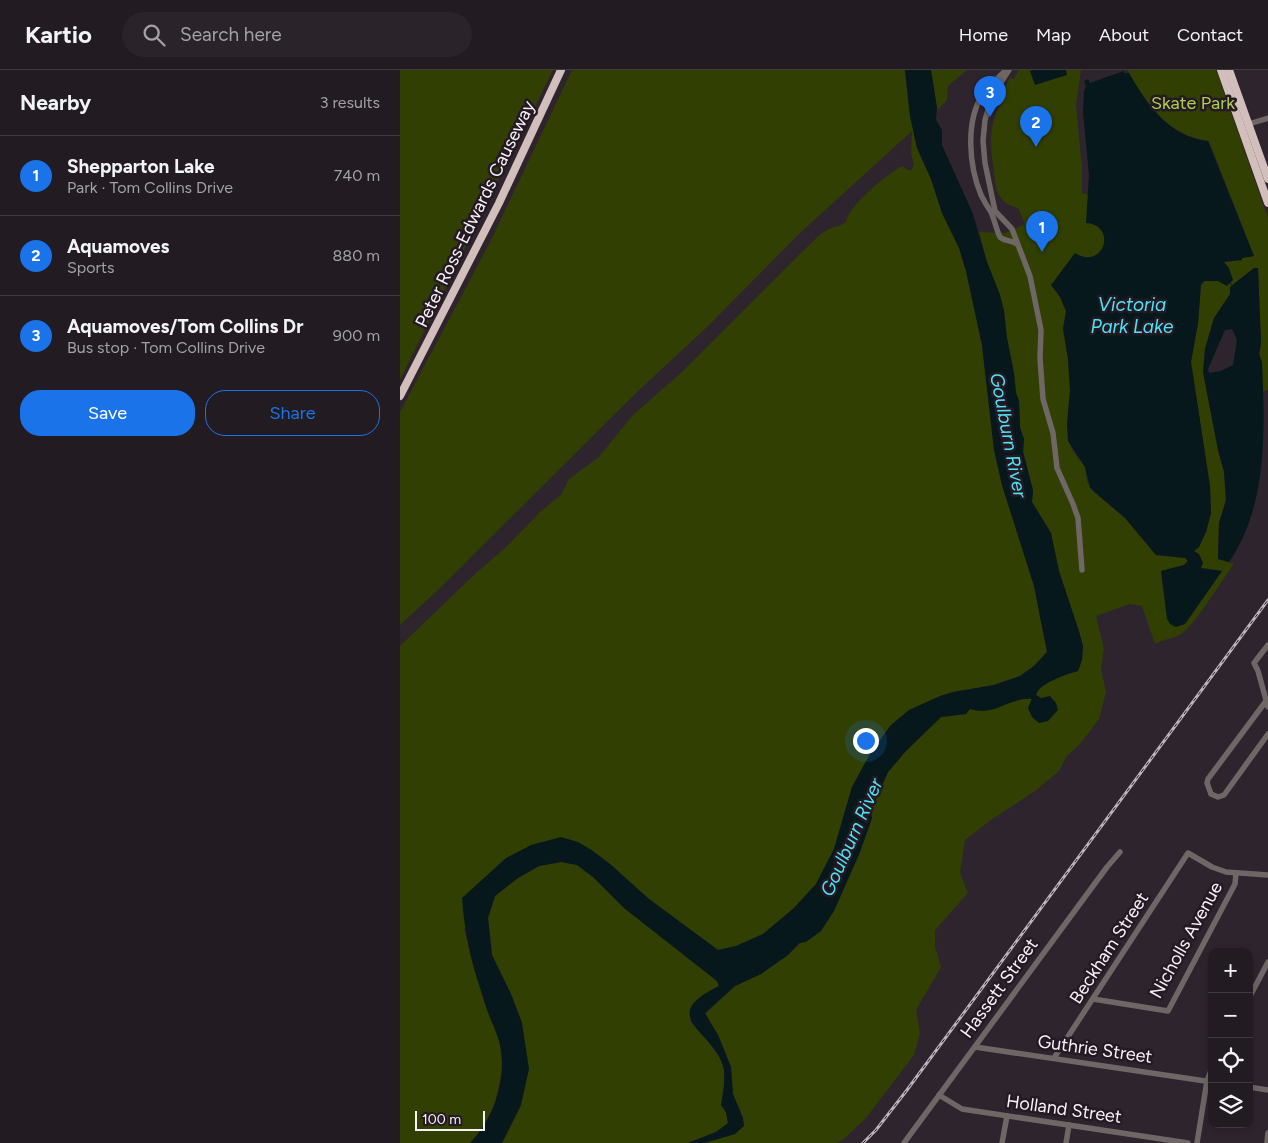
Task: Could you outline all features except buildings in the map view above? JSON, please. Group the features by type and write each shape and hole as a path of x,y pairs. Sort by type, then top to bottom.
{"highway":[{"path":"1221,70 1268,179"},
{"path":"1229,70 1268,203"},
{"name":"Peter Ross-Edwards Causeway","path":"400,396 526,148 560,71"}],"street":[{"path":"1007,70 992,96 985,120 983,141 988,183 994,208 997,214 1012,229 1030,276 1041,327 1040,358 1043,399 1053,433 1056,468 1078,518 1082,570"},
{"path":"1007,70 981,98 975,112 972,132 973,160 981,195 1001,238 1012,240 1017,244"},
{"path":"1245,126 1268,118"},
{"path":"999,231 1004,226 1008,226"},
{"path":"1008,240 1012,237 1013,233"},
{"path":"1268,645 1254,663 1267,704 1208,779 1207,783 1211,794 1218,797 1224,795 1268,734"},
{"name":"Hassett Street","path":"904,1143 1120,852"},
{"name":"Beckham Street","path":"1054,1058 1188,853 1212,867 1236,873"},
{"path":"1236,873 1268,875"},
{"name":"Nicholls Avenue","path":"1093,999 1168,1011 1235,884 1236,873"},
{"path":"1252,993 1265,974 1268,962"},
{"name":"Guthrie Street","path":"975,1046 1208,1081"},
{"path":"1197,1143 1209,1083"},
{"path":"1253,1088 1268,1090"},
{"name":"Holland Street","path":"939,1095 962,1109 1188,1143"},
{"path":"1002,1143 1007,1116"},
{"path":"1066,1143 1069,1125"},
{"path":"1267,1143 1268,1133"},
{"path":"1132,1143 1133,1135"}],"green space":[{"path":"400,70 553,70 400,380"},
{"path":"572,70 905,70 910,116 917,148 931,179 942,213 959,248 966,271 982,345 994,450 1002,485 1034,586 1047,652 1034,666 1020,676 994,685 953,692 891,725 870,754 852,787 834,849 816,884 794,908 763,934 736,946 718,950 649,899 590,849 531,845 464,929 480,986 500,1043 503,1067 494,1107 478,1135 470,1143 400,1143 400,646 476,573 505,548 541,511 561,495 569,479 599,457 632,416 683,371 817,237 827,230 846,222 861,199 887,176 902,166 912,170 914,164 911,154 912,131 800,233 707,327 636,393 436,592 400,625 400,412 490,242"},
{"path":"931,70 967,70 948,86 947,100 937,110"},
{"name":"Skate Park","path":"1019,70 1081,70 1076,105 1082,169 1082,193 1089,195 1087,222 1097,225 1102,231 1104,246 1100,252 1093,256 1085,257 1075,254 1067,264 1060,297 1066,311 1063,329 1068,359 1070,390 1067,425 1072,450 1085,467 1087,482 1095,493 1125,518 1156,555 1185,558 1188,561 1184,565 1162,571 1185,624 1222,571 1201,568 1194,551 1199,547 1206,532 1211,513 1210,486 1191,362 1198,323 1201,284 1209,281 1218,281 1229,268 1223,262 1242,260 1242,258 1254,256 1209,141 1182,133 1159,116 1141,95 1128,70 1216,70 1268,218 1268,389 1263,392 1260,360 1258,268 1254,268 1230,287 1230,294 1214,318 1205,349 1203,372 1224,472 1226,500 1219,523 1218,559 1234,564 1193,623 1175,637 1155,644 1142,606 1130,604 1096,616 1104,649 1101,669 1106,692 1099,719 1080,744 1066,757 1059,771 1035,791 965,840 960,873 968,893 935,930 935,946 941,967 916,1010 920,1033 914,1055 866,1118 837,1143 704,1143 735,1134 743,1118 733,1094 731,1067 718,1035 705,1014 735,986 761,974 788,955 834,911 860,852 872,818 871,810 888,772 905,752 941,717 966,714 970,709 988,709 1024,698 1032,698 1028,708 1050,696 1041,699 1036,695 1042,687 1060,677 1078,671 1082,660 1083,646 1059,571 1051,533 1032,502 1033,490 1023,452 1024,439 1020,427 1019,401 1016,393 1004,311 979,232 1006,233 1025,224 1018,208 1004,202 998,192 995,182 991,144 994,120 1001,104 998,102 1010,78 1014,79"},
{"path":"561,862 577,865 593,877 624,908 717,981 719,986 709,991 690,1021 719,1056 725,1074 721,1105 726,1112 728,1124 716,1132 688,1143 502,1143 521,1105 522,1023 511,994 492,955 488,918 495,896 518,878 539,866"}],"water":[{"name":"Goulburn River","path":"905,70 931,70 937,107 936,120 942,130 942,145 973,214 987,262 1000,295 1016,393 1019,401 1020,427 1024,439 1023,452 1033,490 1032,502 1051,533 1059,571 1079,631 1083,646 1082,660 1078,671 1048,683 1038,691 1036,695 1041,698 1050,696 1056,703 1058,710 1048,721 1039,723 1032,717 1028,708 1032,699 1019,700 995,709 981,711 970,709 966,714 941,717 905,752 888,772 871,810 872,818 860,852 834,911 821,931 806,942 799,943 788,955 761,974 735,986 705,1013 718,1035 731,1067 733,1094 743,1118 744,1126 735,1134 704,1143 688,1143 716,1132 728,1123 726,1112 721,1105 724,1088 724,1070 719,1057 694,1026 690,1017 691,1007 700,997 719,986 717,981 624,908 593,877 577,865 561,862 539,866 518,878 495,896 488,918 492,955 511,994 522,1023 529,1069 521,1105 502,1143 470,1143 486,1122 497,1098 502,1071 502,1058 499,1040 470,955 462,898 506,858 531,845 561,837 578,842 610,864 649,899 718,950 736,946 763,934 794,908 816,884 834,849 852,787 870,754 891,725 909,710 940,696 994,685 1020,676 1034,666 1047,652 1034,586 1002,485 994,450 982,345 966,271 959,248 942,213 931,179 917,148 910,116"},
{"path":"1066,70 1067,75 1035,85 1030,71"},
{"name":"Victoria Park Lake","path":"1124,71 1124,73 1129,73 1143,96 1171,126 1194,138 1208,141 1254,256 1242,258 1242,260 1224,262 1229,268 1233,280 1227,286 1218,281 1204,281 1201,285 1198,323 1191,362 1210,486 1211,513 1206,532 1199,547 1194,551 1199,554 1203,563 1201,568 1222,571 1185,624 1176,627 1170,624 1167,619 1161,571 1184,565 1188,561 1185,558 1156,555 1125,518 1090,488 1085,467 1068,441 1067,425 1070,390 1068,359 1063,329 1066,311 1060,297 1051,285 1075,253 1085,257 1093,256 1100,252 1103,246 1104,238 1102,231 1096,226 1086,223 1089,175 1083,112 1086,86 1084,81 1088,79 1090,83"},
{"path":"1254,268 1258,268 1261,343 1259,354 1262,362 1264,413 1261,466 1257,492 1242,540 1229,562 1218,559 1219,523 1226,500 1224,472 1203,372 1205,349 1214,318 1230,294 1230,287","holes":["1232,329 1237,340 1233,365 1221,371 1209,373 1208,369 1225,330"]}],"railway":[{"path":"863,1143 876,1130 907,1090 1268,600"}],"place":[{"name":"Aquamoves/Tom Collins Dr","path":"990,117"},
{"name":"Aquamoves","path":"1036,147"},
{"name":"Shepparton Lake","path":"1042,252"}]}
